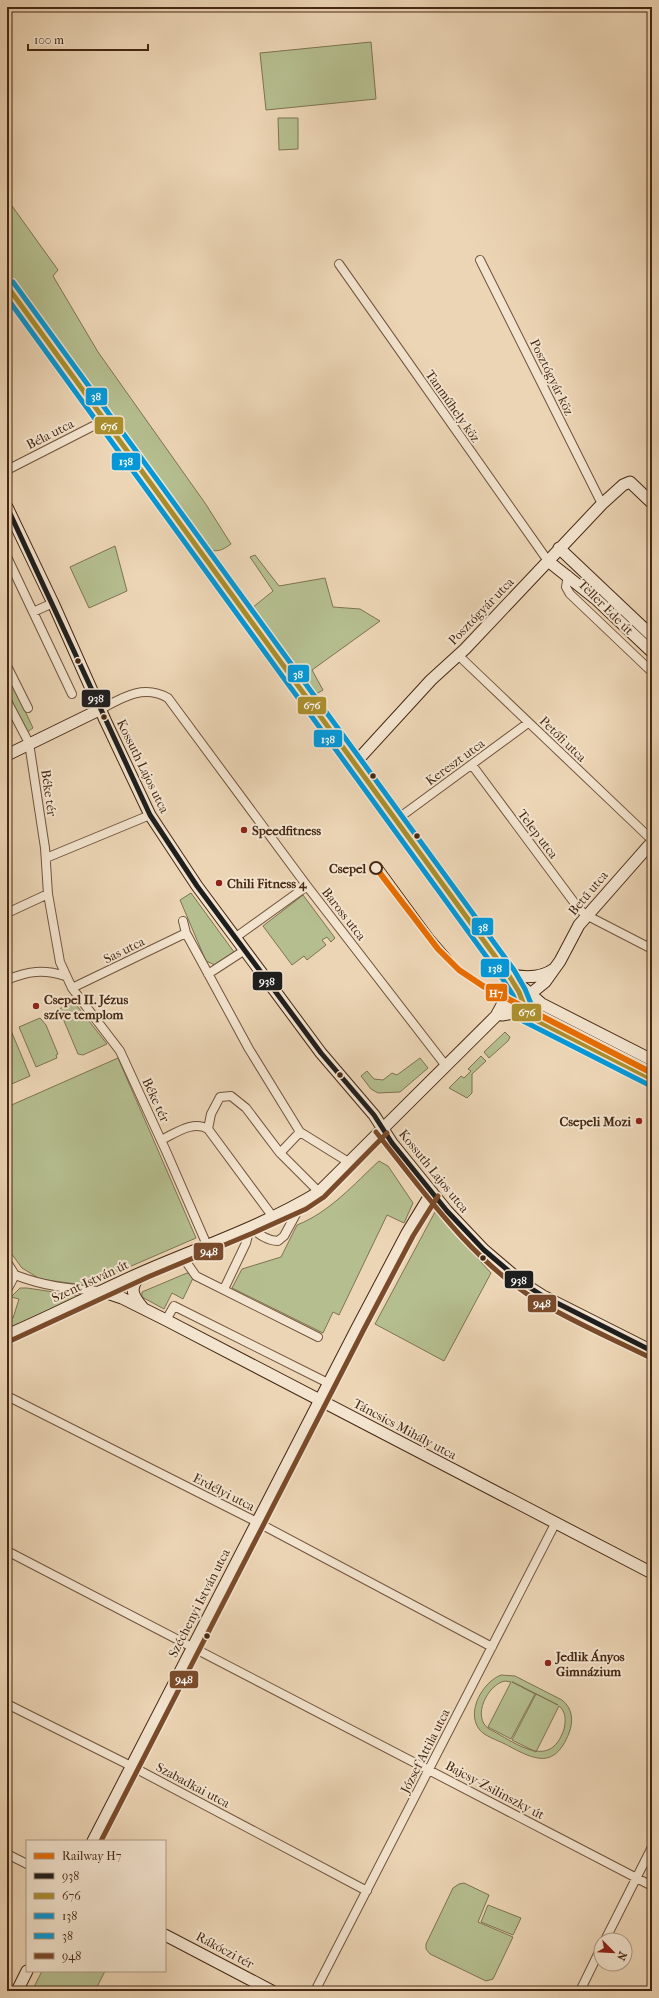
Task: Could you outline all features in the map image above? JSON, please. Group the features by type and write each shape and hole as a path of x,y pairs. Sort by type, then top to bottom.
{"street":[{"name":"Posztógyár köz","path":"480,260 602,504"},
{"name":"Tanműhely köz","path":"339,264 548,561"},
{"path":"7,286 526,998 528,1016"},
{"name":"Béla utca","path":"9,469 105,420"},
{"name":"Posztógyár utca","path":"355,763 431,680 458,655 602,504 623,485 630,482 652,503"},
{"name":"Kossuth Lajos utca","path":"7,507 53,603 150,815 196,886 236,937 321,1053 374,1115 382,1128 447,1211 484,1250 524,1284 544,1296 652,1351"},
{"name":"Teller Ede út","path":"560,548 652,636"},
{"path":"7,557 72,694"},
{"name":"Teller Ede út","path":"548,561 568,575 597,600 652,652"},
{"name":"Teller Ede út","path":"568,575 566,587 570,594 652,672"},
{"path":"33,612 53,603"},
{"name":"Petőfi utca","path":"458,655 652,841"},
{"path":"8,670 28,708"},
{"name":"Baross utca","path":"101,709 128,695 142,691 153,691 168,698 307,886 446,1066"},
{"name":"Béke tér","path":"7,701 29,743 46,858 48,894 57,953 72,988 120,1051 207,1245"},
{"path":"7,755 101,709"},
{"name":"Kereszt utca","path":"396,820 528,723"},
{"name":"Telep utca","path":"472,765 579,909 586,915"},
{"path":"46,858 150,815"},
{"name":"Betű utca","path":"526,998 545,982 556,968 574,933 586,915 652,841"},
{"path":"236,937 307,886"},
{"path":"7,913 48,894"},
{"path":"586,915 652,949"},
{"path":"183,921 186,933 249,1049 300,1132 350,1163"},
{"name":"Sas utca","path":"72,988 186,933"},
{"path":"208,974 245,950"},
{"path":"508,974 526,977 540,976 556,968"},
{"path":"7,980 24,973 40,971 66,976"},
{"name":"Szent István út","path":"496,1016 508,994 508,974"},
{"path":"545,982 544,996 554,1010"},
{"path":"526,998 542,1004 652,1060"},
{"name":"Szent István út","path":"10,1331 302,1203 319,1192 350,1163 382,1128 496,1016 526,998"},
{"path":"496,1016 514,1013 528,1016 652,1079"},
{"path":"208,1129 211,1114 220,1097 229,1095 246,1108 280,1153 319,1192"},
{"path":"161,1140 190,1126 201,1124 208,1129 273,1217"},
{"path":"280,1153 300,1132"},
{"name":"Széchenyi István utca","path":"94,1840 328,1383 407,1232 432,1192"},
{"path":"224,1289 246,1242 250,1227 261,1236 271,1241 278,1241 284,1236 302,1203"},
{"path":"182,1256 196,1276 318,1337"},
{"path":"7,1262 15,1274 35,1282 58,1288 101,1291"},
{"name":"Táncsics Mihály utca","path":"144,1271 136,1280 133,1290 135,1299 145,1310"},
{"path":"7,1290 15,1274"},
{"name":"Táncsics Mihály utca","path":"101,1291 122,1298 166,1320 652,1573"},
{"path":"166,1320 174,1306 328,1383"},
{"name":"Erdélyi utca","path":"7,1396 256,1522 492,1647"},
{"name":"József Attila utca","path":"315,1991 556,1522"},
{"name":"Bajcsy-Zsilinszky út","path":"7,1551 193,1646 652,1886"},
{"name":"Szabadkai utca","path":"7,1704 131,1766 367,1891"},
{"path":"609,1932 652,1846"},
{"path":"7,1854 26,1864"},
{"name":"Rákóczi tér","path":"166,1936 272,1991"},
{"path":"580,1991 593,1964"},
{"path":"17,1991 26,1972"}],"green space":[{"path":"371,42 376,99 266,110 260,53"},
{"path":"278,118 298,118 298,149 279,150"},
{"path":"7,199 58,270 53,276 98,352 205,503 231,544 228,546 221,550 215,551 205,548 12,284 7,275"},
{"path":"115,546 127,591 89,608 70,567"},
{"path":"255,555 279,586 325,578 333,607 360,609 380,621 312,670 323,690 316,694 252,608 273,591 250,557"},
{"path":"7,672 33,728 27,732 7,691"},
{"path":"191,893 234,952 215,965 206,961 180,900"},
{"path":"303,895 335,938 331,942 327,937 322,940 326,945 307,960 304,956 292,965 263,926"},
{"path":"74,1002 107,1044 83,1055 78,1054 59,1009"},
{"path":"40,1018 46,1025 58,1054 56,1055 57,1058 36,1067 19,1027"},
{"path":"7,1021 30,1076 7,1086"},
{"path":"505,1032 510,1037 508,1041 489,1058 484,1052"},
{"path":"481,1056 486,1061 472,1074 472,1093 467,1098 449,1088 461,1076 464,1078 471,1071 468,1069"},
{"path":"118,1058 196,1238 99,1280 83,1285 40,1279 22,1268 7,1246 7,1107"},
{"path":"420,1058 428,1068 400,1092 378,1093 371,1089 361,1076 367,1071 374,1079 383,1080 392,1073 397,1075"},
{"path":"379,1161 388,1166 413,1203 404,1223 387,1215 339,1315 333,1312 323,1333 232,1288 242,1269 281,1257 297,1225 320,1213 331,1205"},
{"path":"435,1212 491,1273 444,1361 375,1324"},
{"path":"187,1273 194,1276 183,1299 172,1293 164,1309 142,1297 142,1292"},
{"path":"20,1288 81,1296 12,1328 7,1325 7,1316 13,1318 19,1299 11,1297"},
{"path":"501,1675 515,1676 562,1700 565,1703 570,1711 572,1719 571,1728 563,1745 557,1753 550,1757 534,1757 491,1738 479,1729 475,1722 474,1714 478,1698 488,1684","holes":["505,1681 511,1682 488,1727 511,1739 535,1694 512,1682 513,1682 558,1705 536,1694 512,1740 532,1750 520,1746 489,1729 484,1724 482,1717 484,1702 488,1694 499,1683","559,1706 565,1716 565,1722 564,1729 558,1742 550,1749 537,1751"]},
{"path":"464,1883 489,1895 478,1922 513,1937 493,1979 486,1981 430,1954 426,1949 426,1944 453,1888"},
{"path":"488,1905 521,1918 513,1935 481,1922"},
{"path":"42,1972 104,1972 95,1991 32,1991"}],"tram line":[{"path":"381,864 433,935 451,956"}],"rail line":[{"name":"H7","path":"376,868 438,949 459,970 483,986 652,1073"}],"transit line":[{"name":"38","path":"13,282 514,970 525,989 534,1011 652,1071"},
{"name":"676","path":"7,286 508,974 519,992 528,1016 652,1079"},
{"name":"138","path":"7,298 502,978 513,995 523,1021 649,1085"},
{"name":"938","path":"7,507 150,815 197,886 321,1053 374,1115 392,1143 447,1211 484,1250 524,1284 543,1296 652,1351"},
{"name":"948","path":"376,1132 431,1202 471,1247 493,1268 516,1286 553,1310 649,1357"},
{"name":"948","path":"10,1341 148,1277 306,1209 324,1197 387,1133"},
{"name":"948","path":"102,1840 363,1331 413,1236 438,1196"}],"place":[{"name":"Speedfitness","path":"244,830"},
{"name":"Csepel","path":"376,868"},
{"name":"Chili Fitness 4","path":"219,883"},
{"name":"Csepel II. Jézus szíve templom","path":"36,1006"},
{"name":"Csepeli Mozi","path":"639,1121"},
{"name":"Jedlik Ányos Gimnázium","path":"548,1663"}]}
